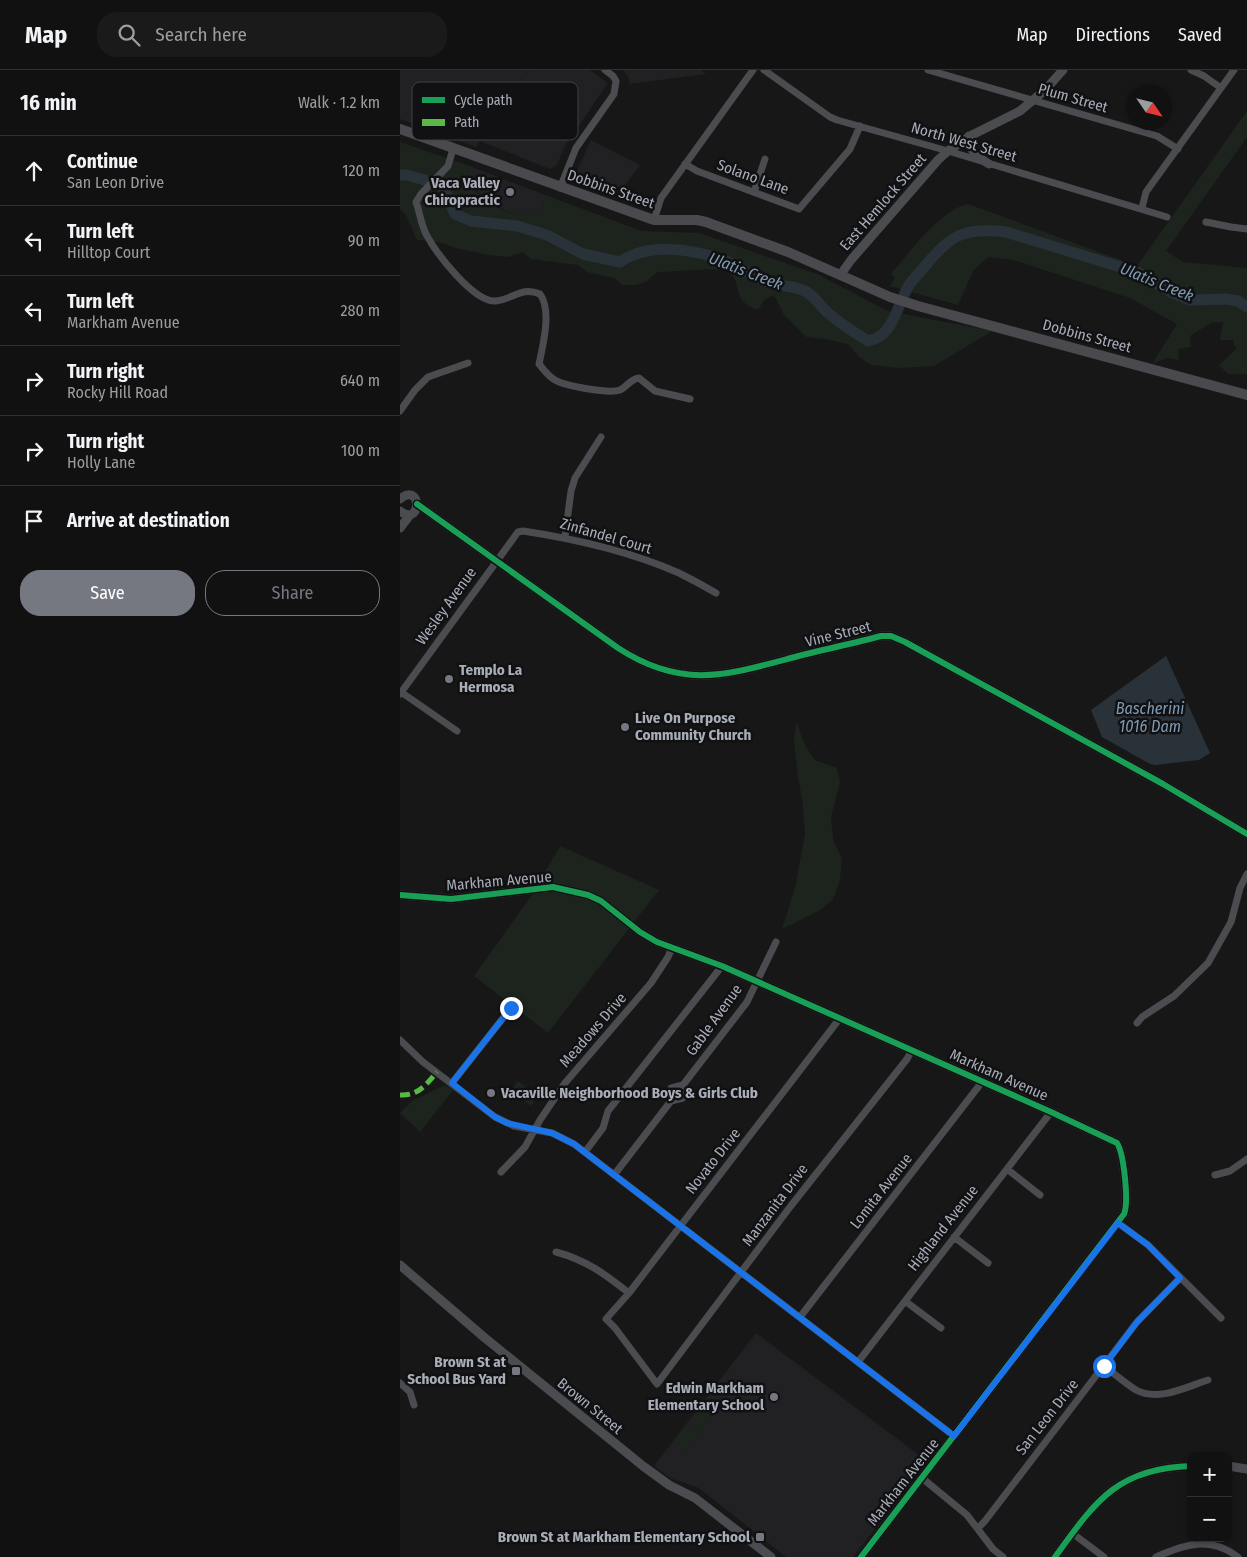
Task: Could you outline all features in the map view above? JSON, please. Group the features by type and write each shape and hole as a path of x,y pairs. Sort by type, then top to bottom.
{"main road":[{"name":"Dobbins Street","path":"400,129 412,133"},
{"name":"Dobbins Street","path":"431,140 560,188 654,220 696,220 706,222 788,252 890,297 918,306 1247,395"}],"street":[{"path":"560,188 576,148 614,94 616,81 605,70"},
{"path":"654,220 661,198 753,70"},
{"name":"North West Street","path":"764,70 830,117 1142,208 1167,217"},
{"name":"Plum Street","path":"928,70 1157,136 1178,149"},
{"name":"East Hemlock Street","path":"841,274 938,160 969,136 1004,120 1034,101 1063,70"},
{"path":"1190,70 1204,76 1220,88"},
{"path":"1142,208 1146,192 1234,70"},
{"name":"Solano Lane","path":"685,164 697,171 799,209 850,150 860,126"},
{"path":"969,136 972,151 989,164"},
{"path":"453,148 448,166 420,194 416,202 420,221 443,262 461,281 488,300 496,301 525,291 540,294 543,298 547,314 539,364 548,375 561,384 586,389 612,391 620,390 632,380 639,378 656,391 690,399"},
{"path":"754,192 765,159"},
{"path":"1206,222 1231,228 1247,229"},
{"path":"400,410 415,390 428,377 468,362"},
{"path":"565,537 571,491 575,478 602,437"},
{"name":"Vine Street","path":"402,495 413,497 409,511 434,516 630,656 656,668 676,673 709,676 730,674 881,636 891,636 1163,784 1247,834"},
{"path":"400,524 409,511"},
{"path":"400,528 409,511"},
{"name":"Zinfandel Court","path":"496,560 518,532 523,531 565,537 602,546 644,560 679,574 716,593"},
{"name":"Wesley Avenue","path":"401,693 496,560"},
{"path":"401,693 457,731"},
{"path":"1137,1023 1142,1017 1174,996 1208,963 1231,922 1240,888 1247,874"},
{"name":"Markham Avenue","path":"400,895 451,899 542,888 566,889 588,895 601,901 640,932 672,948 758,981 1112,1140 1120,1148 1126,1202 1124,1214 861,1557"},
{"name":"Gable Avenue","path":"671,1101 671,1088 683,1085 748,1002 776,942"},
{"name":"Meadows Drive","path":"502,1172 525,1147 534,1129 565,1083 651,983 672,948"},
{"path":"584,1152 603,1128 608,1111 722,966"},
{"path":"452,1083 511,1008"},
{"name":"Novato Drive","path":"606,1319 629,1293 840,1018"},
{"path":"400,1040 423,1062 495,1117 514,1126 564,1137 954,1436"},
{"name":"Manzanita Drive","path":"606,1319 615,1328 657,1384 912,1050"},
{"name":"Lomita Avenue","path":"800,1318 982,1082"},
{"name":"Gable Avenue","path":"614,1174 671,1101 683,1098 683,1085"},
{"name":"Highland Avenue","path":"858,1362 1051,1112"},
{"path":"1215,1175 1230,1171 1247,1159"},
{"path":"1007,1169 1040,1195"},
{"path":"1118,1223 1148,1245 1221,1318"},
{"path":"954,1237 988,1263"},
{"path":"556,1252 578,1258 598,1269 629,1293"},
{"name":"Brown Street","path":"401,1267 498,1349 643,1466 669,1485 695,1498 771,1557"},
{"name":"San Leon Drive","path":"978,1528 1137,1322 1180,1278"},
{"path":"905,1301 940,1328"},
{"path":"1104,1366 1130,1386 1147,1394 1164,1394 1208,1380"},
{"path":"400,1384 410,1392 414,1405"},
{"path":"1055,1557 1098,1501 1120,1484 1133,1477 1157,1469 1187,1466"},
{"path":"1232,1467 1247,1469"},
{"path":"922,1478 968,1515 993,1549 1003,1557"},
{"path":"1072,1533 1104,1557"},
{"path":"1156,1557 1192,1544 1208,1544 1222,1547 1238,1557"}],"shaded area":[{"path":"400,70 528,70 524,77 529,70 590,70 608,83 578,127 578,82 412,82 412,123 400,119"},
{"path":"623,70 701,70 706,74 629,84 629,78"},
{"path":"1247,111 1247,137 1166,251 1183,262 1247,268 1247,374 1228,374 1219,365 1236,349 1233,340 1220,340 1223,322 1211,323 1190,336 1191,347 1178,349 1179,360 1166,358 1152,364 1177,324 1130,298 1014,260 988,257 973,271 958,305 890,286 895,277 891,274 926,233 947,214 968,204 1137,266"},
{"path":"457,140 569,140 557,165 550,169 480,141 476,147"},
{"path":"591,140 640,165 617,196 580,179 576,173"},
{"path":"400,142 470,166 467,176 475,190 481,197 506,211 524,215 542,213 545,195 642,231 699,233 817,274 888,311 992,331 934,366 899,368 871,365 859,357 848,344 806,337 784,315 774,295 764,300 758,310 749,306 740,296 732,275 726,271 657,272 647,281 637,285 622,285 614,278 587,272 578,265 531,259 523,252 508,257 488,255 439,242 417,240 406,215 400,209"},
{"path":"470,166 545,195 542,213 533,216 519,215 504,210 484,199 467,176"},
{"path":"796,722 806,747 815,760 837,768 840,782 831,817 833,839 842,859 840,880 833,899 819,911 782,929 795,888 805,834 803,804 794,741"},
{"path":"560,846 659,890 548,1033 474,976 531,896"},
{"path":"518,1081 538,1097 531,1106 511,1090"},
{"path":"445,1085 453,1090 420,1132 400,1113 412,1101"},
{"name":"Edwin Markham Elementary School","path":"756,1333 927,1461 853,1557 786,1557 699,1488 670,1478 654,1466"},
{"path":"705,1402 716,1411 701,1431 690,1422"},
{"path":"688,1424 700,1433 685,1452 673,1443"}],"water":[{"name":"Bascherini 1016 Dam","path":"1166,656 1210,753 1199,760 1155,765 1102,737 1091,710"}],"waterway":[{"name":"Ulatis Creek","path":"400,175 407,175 442,185 455,214 471,221 517,226 547,235 583,254 620,262 644,252 671,249 698,253 724,260 762,280 805,291 812,295 836,320 868,341 884,333 894,319 909,285 943,246 960,235 980,231 1006,232 1137,272 1173,293 1191,300 1226,299 1238,301 1247,307"}],"marked path":[{"path":"400,1095 417,1092 437,1072"}],"cycle path":[{"path":"417,504 618,648 641,661 683,674 723,674 881,636 891,636 1163,784 1247,834"},
{"path":"400,895 451,899 553,887 588,895 601,901 640,932 657,942 722,966 1117,1143 1122,1157 1125,1178 1126,1199 1124,1214 861,1557"},
{"path":"1055,1557 1096,1505 1126,1481 1144,1473 1166,1468 1187,1466"}],"place":[{"name":"Vaca Valley Chiropractic","path":"510,192"},
{"name":"Templo La Hermosa","path":"449,679"},
{"name":"Live On Purpose Community Church","path":"625,727"},
{"name":"Vacaville Neighborhood Boys & Girls Club","path":"491,1093"},
{"name":"Brown St at School Bus Yard","path":"516,1371"},
{"name":"Edwin Markham Elementary School","path":"774,1397"},
{"name":"Brown St at Markham Elementary School","path":"760,1537"}],"route":[{"path":"511,1008 452,1083 495,1117 507,1123 552,1133 564,1137 574,1144 954,1436 1118,1223 1148,1245 1180,1278 1137,1322 1104,1366"}]}
